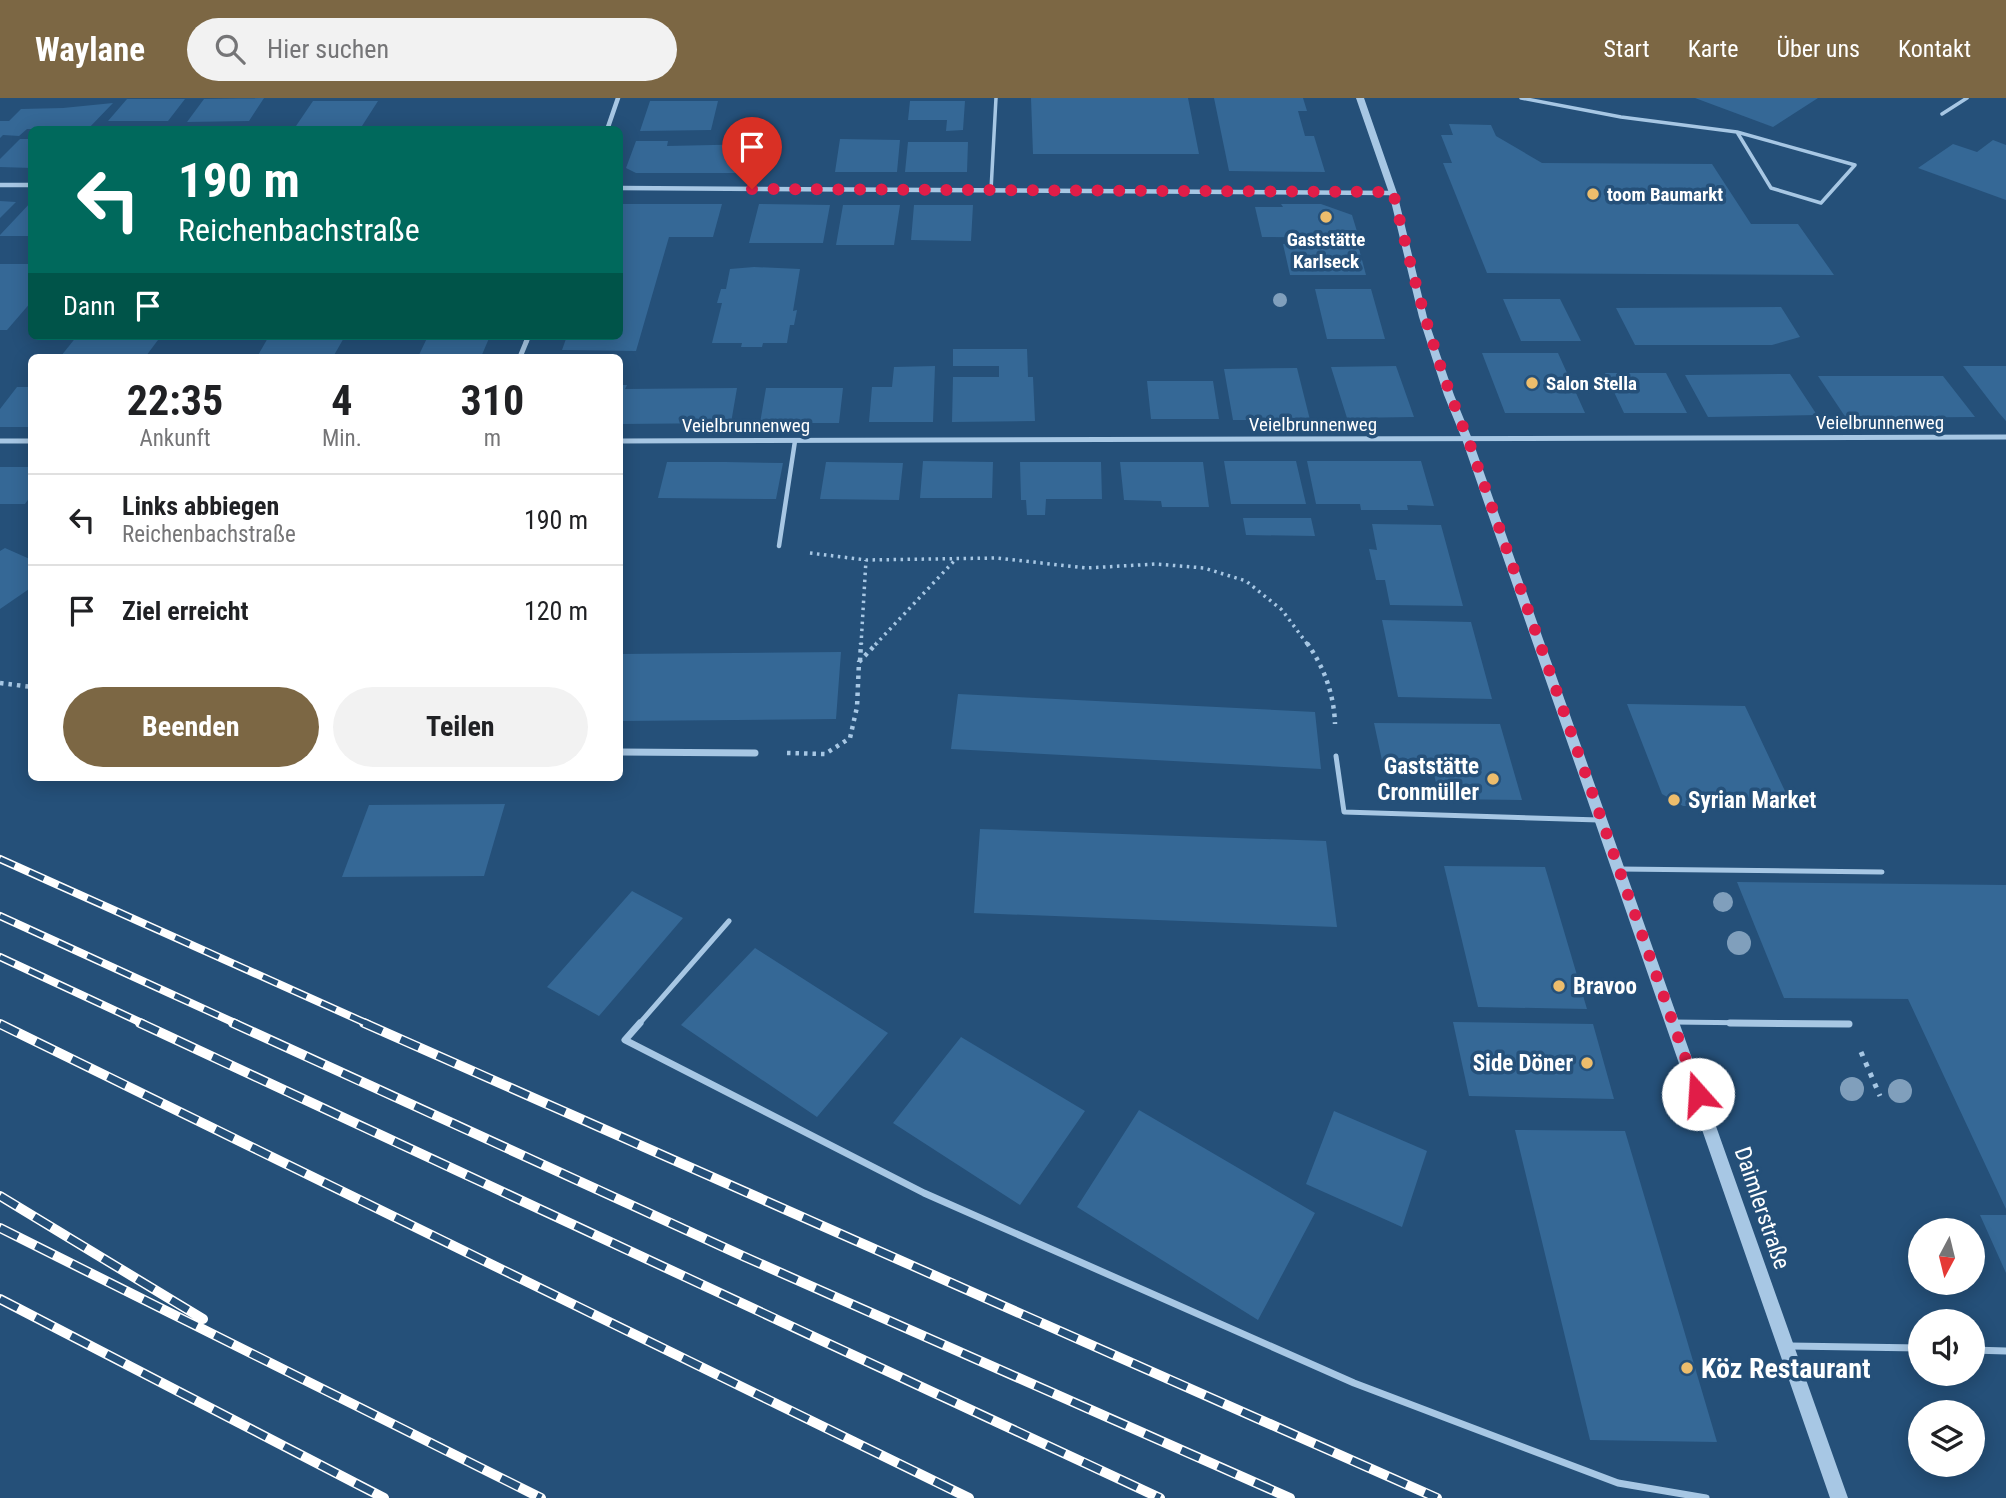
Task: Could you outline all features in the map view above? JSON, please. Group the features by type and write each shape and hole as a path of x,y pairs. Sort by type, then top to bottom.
{"street":[{"path":"608,126 618,98"},
{"name":"Daimlerstraße","path":"1360,98 1393,192 1423,317 1449,395 1468,439 1839,1498"},
{"path":"0,185 28,185"},
{"path":"623,188 1393,192"},
{"name":"Veielbrunnenweg","path":"623,441 2006,437"},
{"path":"0,440 28,441"},
{"path":"623,752 755,753"}],"lane":[{"path":"991,190 996,98"},
{"path":"1521,98 1621,117 1737,132 1855,165 1821,204 1771,188 1737,132"},
{"path":"1942,114 1967,98"},
{"path":"779,546 794,441"},
{"path":"1336,756 1344,812 1602,820"},
{"path":"1619,869 1882,872"},
{"path":"729,920 625,1040 924,1193 1354,1382 1618,1483 1706,1498"},
{"path":"1673,1022 1849,1024"},
{"path":"1786,1346 1908,1348"},
{"path":"1985,1350 2006,1351"}],"path":[{"path":"779,546 795,551 866,560 997,558 1086,568 1168,565 1204,568 1245,581 1282,610 1319,660 1334,702 1336,756"},
{"path":"859,662 957,559"},
{"path":"755,753 825,754 850,738 857,707 866,560"},
{"path":"0,683 28,686"}],"building":[{"path":"264,98 249,121 187,122 204,99"},
{"path":"1031,98 1188,98 1199,154 1033,154"},
{"path":"1214,98 1303,98 1307,111 1298,111 1305,136 1314,136 1325,172 1229,171"},
{"path":"1695,98 1818,98 1773,127"},
{"path":"127,99 185,99 168,121 108,121"},
{"path":"313,101 378,101 362,126 296,126"},
{"path":"650,101 718,101 711,130 640,131"},
{"path":"910,101 965,101 963,130 946,131 947,120 908,120"},
{"path":"113,103 91,126 28,126 19,136 3,135 0,138 0,121 9,121 21,109"},
{"name":"toom Baumarkt","path":"1449,124 1491,125 1496,136 1542,163 1712,164 1751,224 1798,224 1834,275 1487,273 1443,163 1452,163 1441,135 1453,135"},
{"path":"20,139 28,139 28,168 0,167 0,159"},
{"path":"840,139 900,140 897,172 835,172"},
{"path":"1993,140 2006,145 2006,200 1918,168 1953,144 1977,152"},
{"path":"636,141 668,141 667,146 759,144 751,173 636,173 626,168"},
{"path":"908,142 968,142 967,172 905,172"},
{"path":"0,201 16,202 0,218"},
{"path":"623,204 722,204 713,237 669,237 636,351 562,350 566,340 623,340"},
{"path":"759,204 830,205 823,243 749,243"},
{"path":"1281,204 1321,204 1352,215 1359,238 1262,237 1255,207 1283,207"},
{"path":"28,205 28,236 0,235"},
{"path":"843,205 900,205 894,245 836,245"},
{"path":"914,205 973,205 971,241 911,240"},
{"path":"1283,244 1358,245 1366,275 1290,275"},
{"path":"0,264 28,264 28,306 7,330 0,330"},
{"path":"730,269 800,269 793,311 797,310 794,325 790,325 787,343 741,347 742,343 712,343 722,303 717,303 721,289 726,289"},
{"path":"1315,289 1371,289 1385,339 1327,339"},
{"path":"1503,299 1560,299 1581,341 1521,341"},
{"path":"1781,307 1800,337 1772,345 1635,345 1616,308"},
{"path":"74,340 158,340 148,354 63,354"},
{"path":"267,340 343,340 335,354 259,354"},
{"path":"426,340 488,340 482,354 419,354"},
{"path":"953,349 1027,349 1028,377 1033,377 1035,421 952,422 953,377 999,377 999,366 953,366"},
{"name":"Salon Stella","path":"1482,353 1558,353 1585,413 1505,413"},
{"path":"935,366 933,422 869,422 872,387 892,387 894,367"},
{"path":"1396,366 1414,417 1347,418 1331,367"},
{"path":"1963,366 2006,366 2006,421 1999,413"},
{"path":"1297,368 1310,420 1233,420 1224,369"},
{"path":"1605,373 1666,373 1687,413 1624,413"},
{"path":"1790,374 1817,415 1708,417 1685,375"},
{"path":"1818,376 1943,376 1975,417 1846,418"},
{"path":"1147,381 1213,381 1219,419 1151,419"},
{"path":"623,385 627,385 625,389 737,388 731,423 623,424"},
{"path":"17,387 28,387 28,427 0,427 0,409"},
{"path":"766,388 843,388 839,423 760,423"},
{"path":"923,461 993,462 992,498 920,498"},
{"path":"1224,461 1296,461 1306,504 1231,504"},
{"path":"1307,461 1421,461 1434,506 1407,505 1408,510 1361,510 1360,504 1316,504"},
{"path":"667,462 783,463 776,499 658,498"},
{"path":"826,462 903,463 899,500 820,499"},
{"path":"1020,462 1101,462 1102,499 1046,499 1045,515 1027,515 1026,500 1021,500"},
{"path":"1120,462 1203,462 1209,507 1162,507 1161,501 1124,500"},
{"path":"0,467 28,467 28,500 25,504 0,504"},
{"path":"1243,518 1311,518 1315,536 1246,535"},
{"path":"1372,524 1441,525 1463,606 1390,605 1385,580 1376,580 1369,549 1377,550"},
{"path":"5,548 28,558 28,590 0,609 0,551"},
{"path":"1382,620 1471,622 1492,699 1398,697"},
{"path":"841,652 836,719 623,721 623,654"},
{"path":"958,694 1315,712 1321,769 951,749"},
{"path":"1627,704 1745,706 1793,808 1683,806 1662,794"},
{"path":"1374,723 1500,724 1522,800 1440,799 1432,766 1383,765"},
{"path":"505,804 484,876 342,877 369,805"},
{"path":"980,829 1326,841 1337,927 974,913"},
{"path":"1444,866 1545,867 1587,1009 1478,1007"},
{"path":"1737,882 2006,885 2006,1209 1908,999 1784,998"},
{"path":"632,891 683,918 599,1016 547,987"},
{"path":"755,948 888,1033 817,1117 681,1025"},
{"path":"1453,1022 1593,1024 1614,1099 1469,1096"},
{"path":"961,1037 1085,1111 1020,1205 893,1123"},
{"path":"1139,1110 1315,1213 1258,1320 1077,1207"},
{"path":"1334,1111 1427,1151 1402,1227 1306,1184"},
{"path":"1515,1130 1625,1131 1717,1442 1590,1440"},
{"path":"1980,1215 2006,1215 2006,1273 1985,1226 1985,1218"}],"railway":[{"path":"0,859 368,1024"},
{"path":"0,916 237,1024"},
{"path":"0,957 144,1024"},
{"path":"140,1023 1160,1498"},
{"path":"233,1023 745,1257 1290,1498"},
{"path":"364,1023 1437,1498"},
{"path":"0,1024 969,1498"},
{"path":"0,1196 203,1319"},
{"path":"0,1228 541,1498"},
{"path":"0,1299 384,1498"}],"place":[{"name":"toom Baumarkt","path":"1593,194"},
{"name":"Gaststätte Karlseck","path":"1326,217"},
{"name":"Salon Stella","path":"1532,383"},
{"name":"Gaststätte Cronmüller","path":"1493,779"},
{"name":"Syrian Market","path":"1674,800"},
{"name":"Bravoo","path":"1559,986"},
{"name":"Side Döner","path":"1587,1063"},
{"name":"Köz Restaurant","path":"1687,1368"}],"route":[{"path":"752,189 1393,192 1423,317 1449,395 1468,439 1698,1094"}]}
